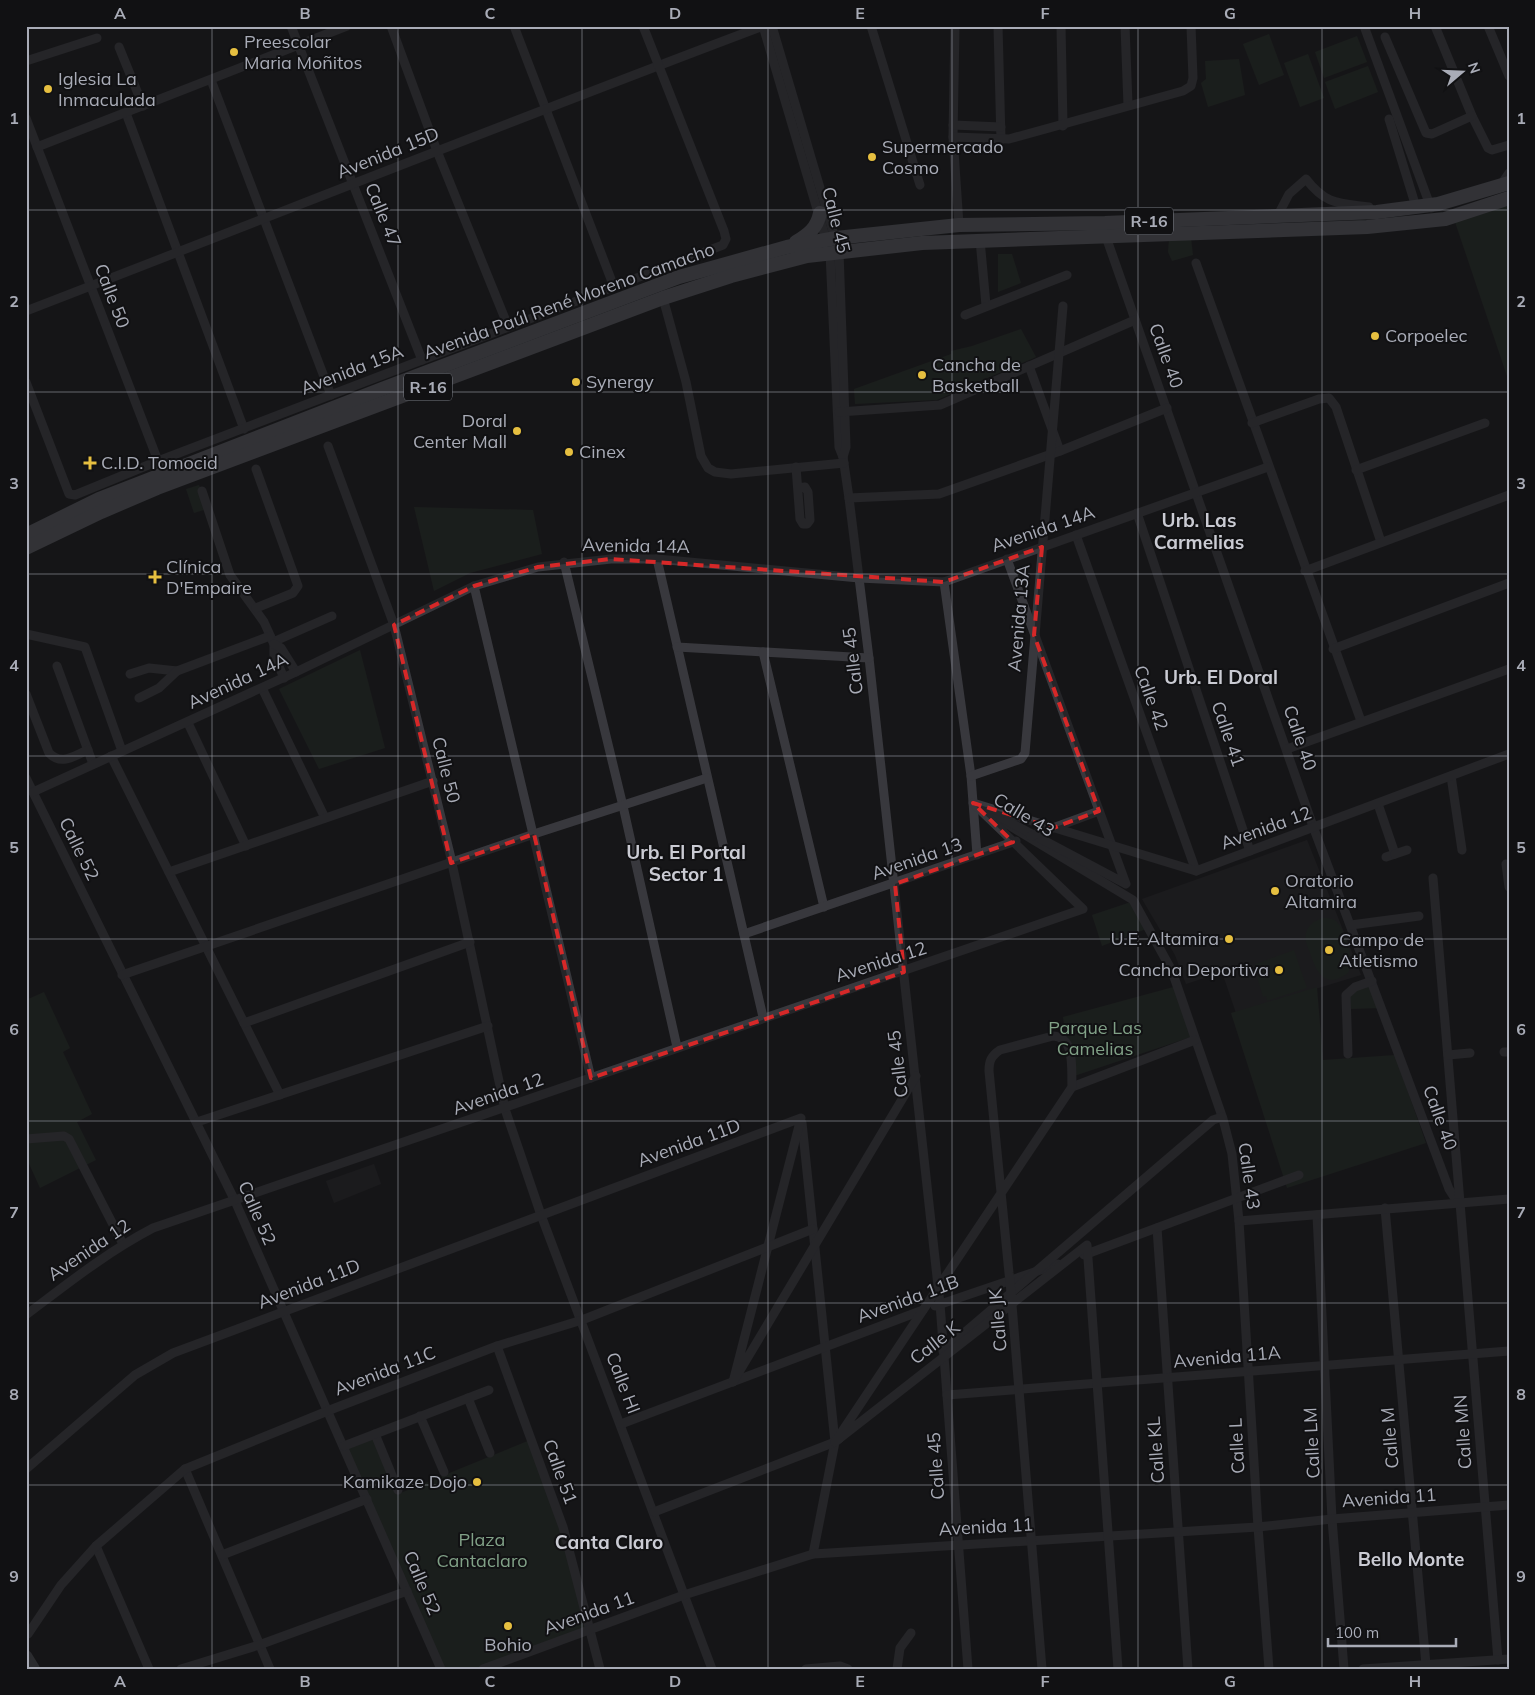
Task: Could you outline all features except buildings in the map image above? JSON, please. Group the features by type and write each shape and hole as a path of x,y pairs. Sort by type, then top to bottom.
{"main road":[{"name":"Avenida Paúl René Moreno Camacho","path":"26,548 165,480 659,285 788,247 980,240 1278,215 1391,210 1423,206 1504,184"},
{"name":"Avenida Paúl René Moreno Camacho","path":"26,535 99,499 165,480 663,298 731,276 807,256 833,245 959,225 1105,229 1368,227 1446,219 1509,198"},
{"path":"788,247 810,234 818,221 820,213"},
{"path":"26,1656 34,1669"}],"street":[{"name":"Calle 47","path":"291,26 422,360"},
{"path":"37,147 347,26"},
{"path":"391,26 437,150 508,326"},
{"path":"514,26 614,287"},
{"path":"643,26 658,66"},
{"name":"Avenida 15D","path":"26,311 353,185 437,150 763,26"},
{"name":"Calle 45","path":"763,26 820,213 833,245"},
{"name":"Calle 45","path":"772,26 833,245 841,412 846,447 844,460 895,884 940,1304 968,1669"},
{"path":"871,26 920,185"},
{"path":"955,26 953,137 959,225"},
{"path":"998,26 1001,140"},
{"path":"1061,26 1063,126"},
{"path":"1125,26 1128,105"},
{"path":"953,137 1001,140 1063,126 1128,105 1183,91 1191,86 1191,26"},
{"path":"1364,26 1423,206"},
{"path":"1435,26 1472,116 1488,148 1492,150 1509,145"},
{"path":"1488,26 1509,76"},
{"path":"1385,37 1426,133 1432,134 1472,116"},
{"path":"26,61 97,38"},
{"path":"119,47 142,106"},
{"name":"Avenida 15A","path":"26,382 69,494 75,495 508,326 718,247 725,242 724,231 658,66"},
{"path":"211,80 332,396"},
{"path":"126,113 244,429"},
{"name":"Calle 50","path":"26,118 165,480"},
{"path":"1389,119 1423,206 1435,220"},
{"path":"953,125 1001,127"},
{"path":"1504,184 1509,172"},
{"path":"1278,215 1289,194 1306,179 1316,192 1327,200 1391,210"},
{"name":"Calle 40","path":"1105,229 1314,829 1449,1189 1458,1203"},
{"path":"980,240 986,305"},
{"path":"1196,263 1360,721"},
{"path":"965,315 1067,274"},
{"path":"663,298 686,382 699,451 704,463 715,472 723,474 844,460"},
{"name":"Avenida 13A","path":"971,776 1021,758 1025,753 1063,306"},
{"path":"841,412 940,405 1136,320"},
{"path":"1029,366 1060,451"},
{"path":"1252,423 1319,399 1329,398 1336,407 1381,542"},
{"path":"849,498 939,494 1060,451 1167,408"},
{"path":"1356,470 1485,423"},
{"name":"Calle 50","path":"328,446 394,625 433,781 470,942 505,1109"},
{"path":"796,467 798,488"},
{"name":"Avenida 14A","path":"33,792 188,723 474,586 504,576 564,562 657,559 859,578 944,582 1268,467"},
{"path":"256,469 298,586 293,593 256,608"},
{"path":"202,491 230,575 256,608 272,641 274,655 284,678"},
{"path":"1305,571 1509,495"},
{"name":"Calle 41","path":"1137,513 1250,851"},
{"name":"Calle 42","path":"1076,535 1196,871"},
{"path":"657,559 763,1017"},
{"name":"Calle 43","path":"973,803 1126,884 1007,559"},
{"path":"564,562 623,806 677,1048"},
{"path":"944,582 971,776 977,855"},
{"path":"1333,649 1509,583"},
{"path":"474,586 591,1078"},
{"path":"130,674 149,668 177,671 272,641 332,616"},
{"path":"26,634 85,648 122,751"},
{"path":"272,641 281,648 296,672"},
{"path":"677,647 869,658"},
{"path":"763,652 824,907"},
{"path":"56,666 94,764"},
{"path":"1287,749 1360,721 1509,669"},
{"path":"139,698 159,688 177,671"},
{"path":"262,688 326,818"},
{"path":"26,694 49,753 55,760 64,761 88,750"},
{"path":"188,723 246,846"},
{"name":"Avenida 12","path":"1196,871 1314,829 1509,754"},
{"path":"112,756 280,1095"},
{"path":"1450,776 1462,850"},
{"name":"Calle 52","path":"26,778 122,976 235,1201 441,1669"},
{"path":"122,976 534,834 707,778"},
{"path":"169,872 433,781"},
{"path":"973,803 1196,871"},
{"name":"Avenida 12","path":"26,1315 123,1244 153,1228 505,1109 763,1017 904,972 1083,909 973,803"},
{"name":"Calle 43","path":"973,803 1133,900 1172,971 1222,1117 1232,1154 1235,1198 1240,1221"},
{"path":"1378,804 1390,856 1407,850"},
{"name":"Avenida 13","path":"744,934 895,884 1100,812"},
{"path":"1506,864 1509,887"},
{"path":"1433,878 1460,1189 1458,1203"},
{"path":"1351,925 1419,916"},
{"path":"244,1023 470,942"},
{"path":"1348,1054 1346,995 1350,991 1372,981"},
{"path":"197,1122 488,1026"},
{"name":"Calle JK","path":"1042,1669 1020,1390 989,1062 993,1055 1000,1050 1053,1036 1060,1036 1066,1040 1069,1048 1072,1087"},
{"path":"1072,1087 1195,1040"},
{"path":"1448,1055 1470,1053"},
{"path":"733,1382 916,1075"},
{"name":"Calle K","path":"835,1442 1072,1087"},
{"name":"Calle HI","path":"505,1109 542,1215 712,1669"},
{"path":"654,1512 835,1442 1212,1120 1222,1117"},
{"path":"733,1382 801,1118"},
{"path":"801,1118 835,1442 813,1554"},
{"name":"Avenida 11D","path":"26,1469 122,1385 153,1363 283,1311 801,1118"},
{"path":"26,1139 64,1136 69,1139 123,1244"},
{"name":"Avenida 11B","path":"621,1424 940,1304 1088,1254 1299,1175"},
{"path":"1240,1221 1509,1199"},
{"name":"Calle MN","path":"1458,1203 1474,1353 1484,1507 1498,1660"},
{"name":"Calle M","path":"1385,1208 1426,1665"},
{"name":"Calle LM","path":"1318,1215 1332,1519 1344,1669"},
{"name":"Calle L","path":"1240,1221 1258,1527 1269,1669"},
{"name":"Calle KL","path":"1157,1228 1166,1378 1188,1669"},
{"name":"Avenida 11C","path":"28,1634 61,1585 96,1546 185,1469 328,1410 497,1346 582,1320 814,1229"},
{"name":"Calle K","path":"835,1442 1087,1245 1088,1254"},
{"path":"1088,1254 1118,1669"},
{"name":"Calle 51","path":"497,1346 563,1527 600,1669"},
{"name":"Avenida 11A","path":"947,1395 1509,1351"},
{"path":"344,1446 489,1390"},
{"path":"468,1398 490,1453"},
{"path":"420,1416 444,1472"},
{"path":"375,1434 398,1490"},
{"path":"185,1469 270,1669"},
{"path":"222,1555 367,1499"},
{"name":"Avenida 11","path":"483,1669 684,1595 813,1554 1258,1527 1332,1519 1509,1505"},
{"path":"96,1546 149,1669"},
{"path":"181,1669 259,1645 407,1591"},
{"path":"896,1669 900,1648 911,1633"},
{"path":"1363,1669 1509,1659"},
{"path":"806,1669 840,1666 848,1669"}],"highlighted area":[{"path":"1042,547 1034,635 1099,811 1053,828 973,803 1013,842 895,884 904,972 591,1078 534,834 451,863 394,625 474,586 538,567 611,559 944,582"}],"shaded area":[{"path":"1307,840 1361,975 1236,1013 1222,972 1186,984 1175,955 1142,899"},
{"path":"374,1164 381,1184 334,1203 326,1181"}],"green space":[{"path":"1239,26 1325,26 1325,28 1239,30"},
{"path":"1269,34 1284,75 1259,85 1243,44"},
{"path":"1357,36 1367,62 1324,78 1315,52"},
{"path":"1308,54 1324,98 1300,107 1284,63"},
{"path":"1239,59 1245,95 1208,107 1201,83 1206,79 1205,61"},
{"path":"1368,66 1378,92 1335,109 1325,82"},
{"path":"1509,204 1509,382 1455,222"},
{"path":"1191,238 1193,255 1172,261 1168,252 1169,239"},
{"path":"998,254 1012,254 1021,283 998,292"},
{"path":"1021,329 1036,357 937,400 855,404 854,389 951,354 951,351 972,346"},
{"path":"199,485 207,509 194,513 186,489"},
{"path":"414,507 533,510 542,554 470,573 434,591"},
{"path":"360,650 385,748 319,769 279,689"},
{"path":"1131,902 1146,929 1102,946 1092,915"},
{"name":"Campo de Atletismo","path":"1322,918 1328,918 1337,922 1346,939 1350,954 1348,973 1333,980 1327,979 1315,967 1306,942 1305,936 1308,928 1313,922"},
{"name":"Cancha Deportiva","path":"1294,950 1307,988 1267,1001 1266,996 1263,997 1255,964"},
{"path":"1370,981 1381,1008 1351,1009 1349,989"},
{"name":"Parque Las Camelias","path":"1177,986 1194,1036 1071,1077 1063,1017"},
{"path":"1317,987 1323,1060 1395,1055 1426,1143 1287,1188 1231,1013"},
{"path":"44,992 70,1048 63,1052 92,1114 77,1122 96,1160 40,1188 26,1157 26,1000"},
{"name":"Plaza Cantaclaro","path":"374,1437 398,1494 530,1440 562,1528 588,1629 479,1669 443,1669 347,1447"}],"place":[{"name":"Preescolar Maria Moñitos","path":"234,52"},
{"name":"Iglesia La Inmaculada","path":"48,89"},
{"name":"Supermercado Cosmo","path":"872,157"},
{"name":"Corpoelec","path":"1375,336"},
{"name":"Cancha de Basketball","path":"922,375"},
{"name":"Synergy","path":"576,382"},
{"name":"Doral Center Mall","path":"517,431"},
{"name":"Cinex","path":"569,452"},
{"name":"C.I.D. Tomocid","path":"90,463"},
{"name":"Clínica D'Empaire","path":"155,577"},
{"name":"Oratorio Altamira","path":"1275,891"},
{"name":"U.E. Altamira","path":"1229,939"},
{"name":"Campo de Atletismo","path":"1329,950"},
{"name":"Cancha Deportiva","path":"1279,970"},
{"name":"Kamikaze Dojo","path":"477,1482"},
{"name":"Bohio","path":"508,1626"}],"district":[{"name":"Urb. Las Carmelias","path":"1199,531"},
{"name":"Urb. El Doral","path":"1221,677"},
{"name":"Urb. El Portal Sector 1","path":"686,863"},
{"name":"Canta Claro","path":"609,1542"},
{"name":"Bello Monte","path":"1411,1559"}]}
